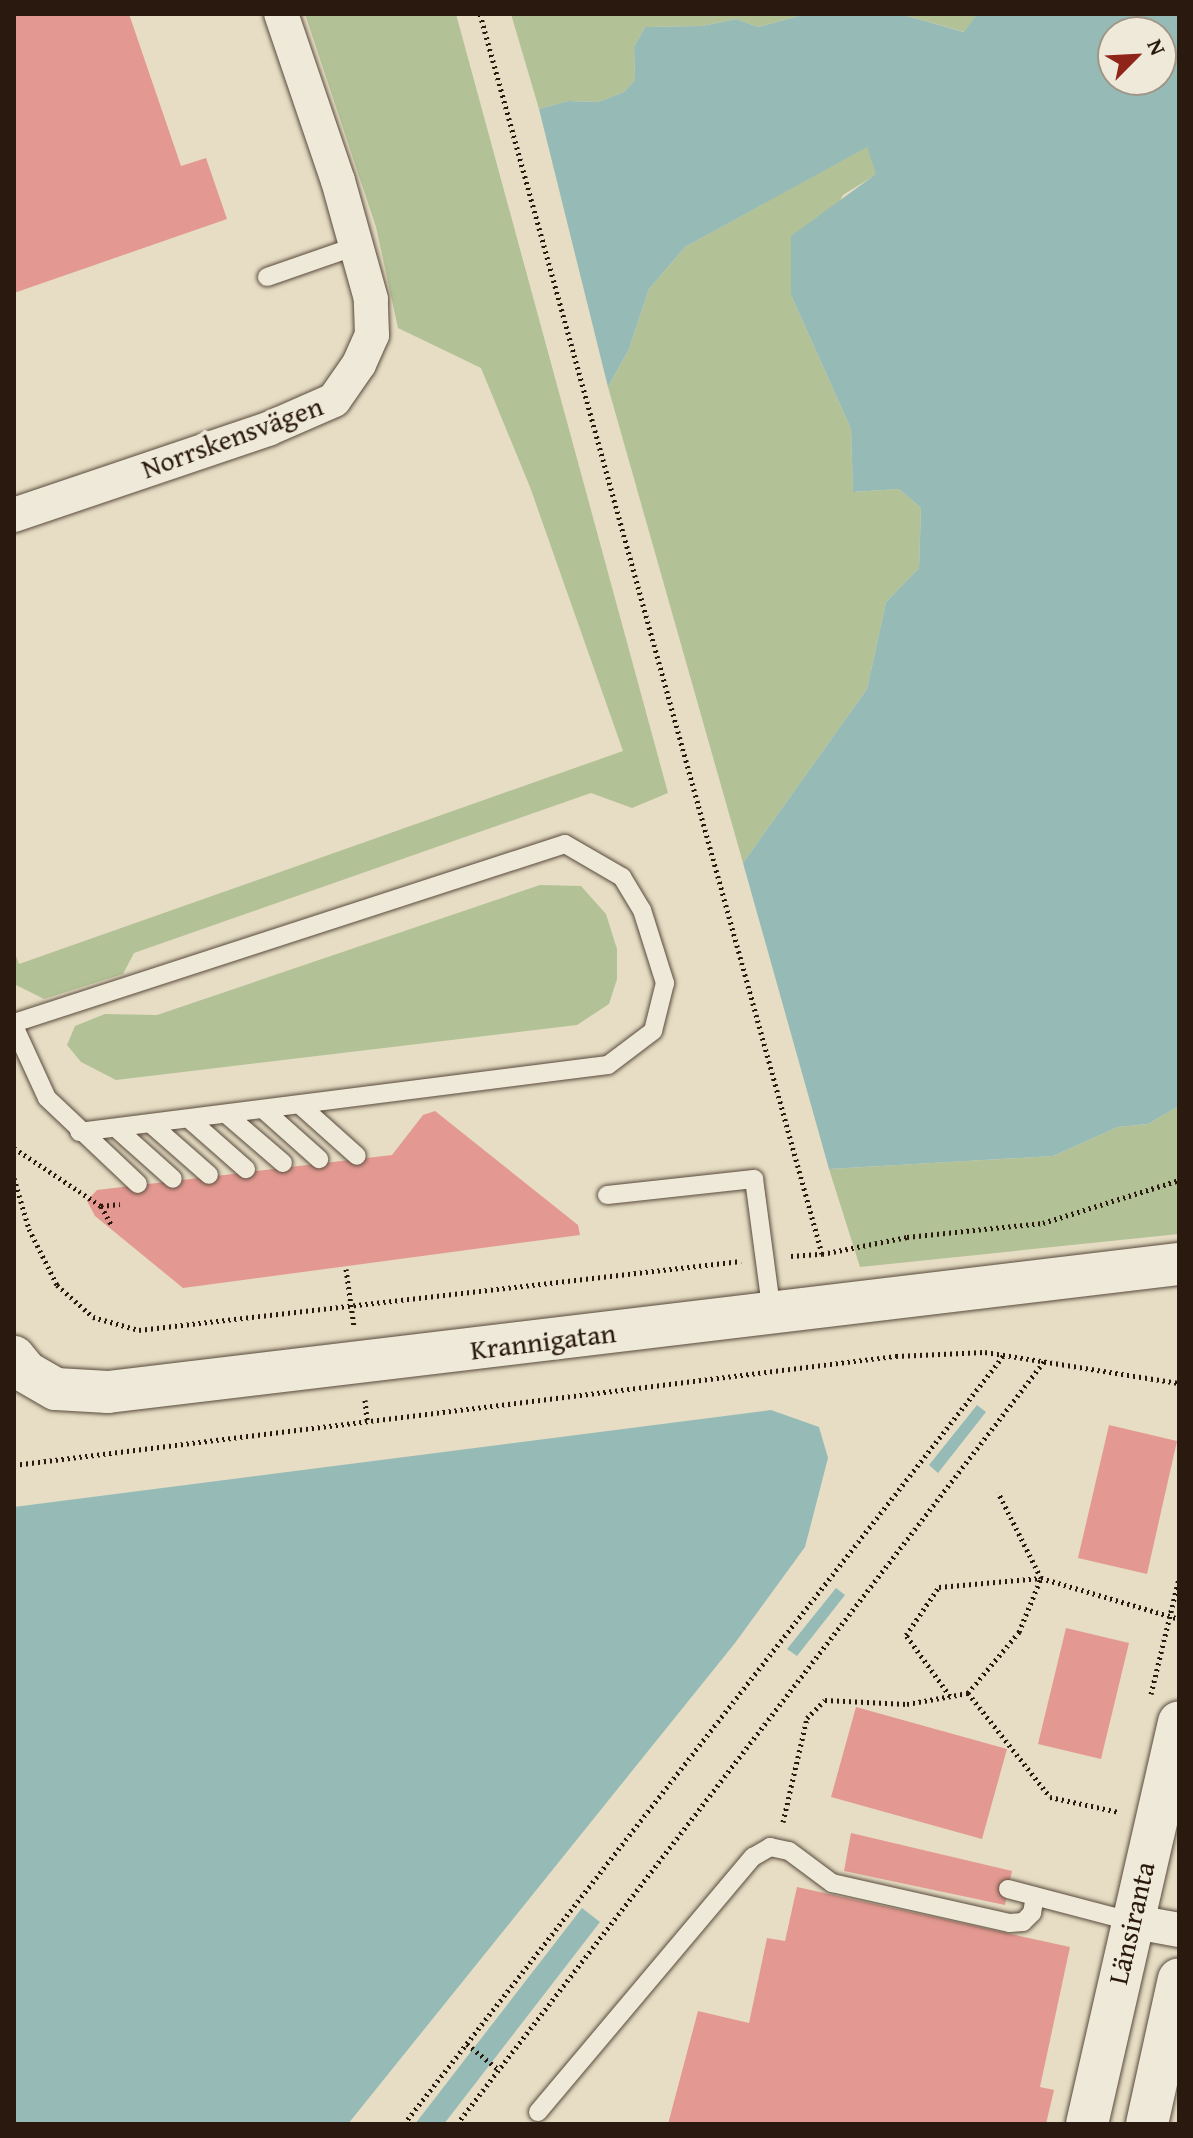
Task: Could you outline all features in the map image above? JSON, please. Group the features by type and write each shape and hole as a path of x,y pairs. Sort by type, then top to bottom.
{"street":[{"name":"Norrskensvägen","path":"14,515 268,429 334,400 372,335 371,299 356,246 281,14"},
{"name":"Krannigatan","path":"18,1368 56,1389 108,1392 1082,1278 1172,1271"},
{"name":"Länsiranta","path":"1087,2124 1130,1921 1179,1722"},
{"path":"1130,1921 1179,1930"},
{"path":"1147,2124 1179,1979"}],"lane":[{"path":"267,277 356,246"},
{"path":"79,1132 608,1065 653,1031 665,983 642,910 622,877 565,844 14,1025 47,1098 79,1132 138,1184"},
{"path":"300,1105 357,1156"},
{"path":"264,1110 319,1159"},
{"path":"226,1114 283,1163"},
{"path":"189,1119 246,1169"},
{"path":"151,1124 209,1175"},
{"path":"116,1128 173,1179"},
{"path":"607,1195 754,1179 772,1314"},
{"path":"538,2112 753,1857 778,1849 789,1851 832,1883 1010,1923 1023,1922 1032,1913 1035,1896"},
{"path":"1008,1889 1130,1921"}],"path":[{"path":"480,14 822,1254"},
{"path":"14,1148 101,1206 111,1224"},
{"path":"14,1178 29,1229 57,1285 74,1304 114,1327 163,1330 766,1258 822,1254 907,1237 1043,1223 1179,1180"},
{"path":"346,1269 351,1308"},
{"path":"404,2124 1004,1354"},
{"path":"14,1465 896,1356 1004,1354 1179,1383"},
{"path":"457,2124 1046,1359"},
{"path":"778,1849 807,1718 825,1700 907,1704 968,1693 1019,1632 1041,1578 998,1492"},
{"path":"950,1696 906,1635 939,1587 1041,1578 1179,1619"},
{"path":"968,1693 1050,1797 1124,1813"},
{"path":"467,2044 499,2070"}],"green space":[{"path":"305,14 456,14 668,793 632,808 591,793 134,953 123,974 44,999 14,984 14,951 19,964 623,751 530,487 481,368 398,328 376,227"},
{"path":"511,14 806,14 758,27 736,19 702,26 645,27 634,47 635,80 624,92 598,102 568,101 539,109"},
{"path":"900,14 977,14 965,32"},
{"path":"867,146 877,174 843,195 791,295 851,429 853,492 899,489 921,508 919,568 886,602 867,689 743,863 608,387 629,349 649,289 685,247"},
{"path":"540,885 581,886 606,914 617,949 617,979 609,1004 577,1025 116,1080 81,1062 67,1045 75,1026 105,1014 157,1015"},
{"path":"1179,1106 1179,1234 860,1267 829,1169 1053,1156 1118,1127 1148,1124"}],"water":[{"path":"806,14 900,14 964,32 977,14 1179,14 1179,1106 1148,1124 1118,1127 1053,1156 829,1169 743,863 867,689 886,602 919,568 921,508 899,489 853,492 851,429 791,295 791,236 876,174 867,147 685,247 649,289 629,349 608,387 539,109 568,101 598,102 624,92 635,80 634,47 645,27 702,26 736,19 758,27"},
{"path":"977,1405 986,1412 938,1473 929,1465"},
{"path":"771,1410 819,1427 828,1458 805,1547 735,1643 348,2124 14,2124 14,1507"},
{"path":"836,1588 845,1595 797,1656 787,1649"},
{"path":"582,1908 600,1922 444,2124 415,2124"}],"building":[{"path":"14,14 129,14 181,166 206,158 227,219 14,293"},
{"path":"435,1111 578,1225 580,1235 183,1288 95,1216 87,1201 97,1190 392,1155 423,1115"},
{"path":"1109,1425 1177,1441 1147,1574 1078,1558"},
{"path":"1066,1628 1129,1643 1101,1759 1038,1744"},
{"path":"856,1707 1007,1749 982,1839 831,1797"},
{"path":"851,1833 1012,1871 1005,1905 844,1871"},
{"path":"797,1887 1070,1947 1040,2087 1054,2090 1046,2124 668,2124 698,2011 749,2023 767,1938 785,1941"}]}
